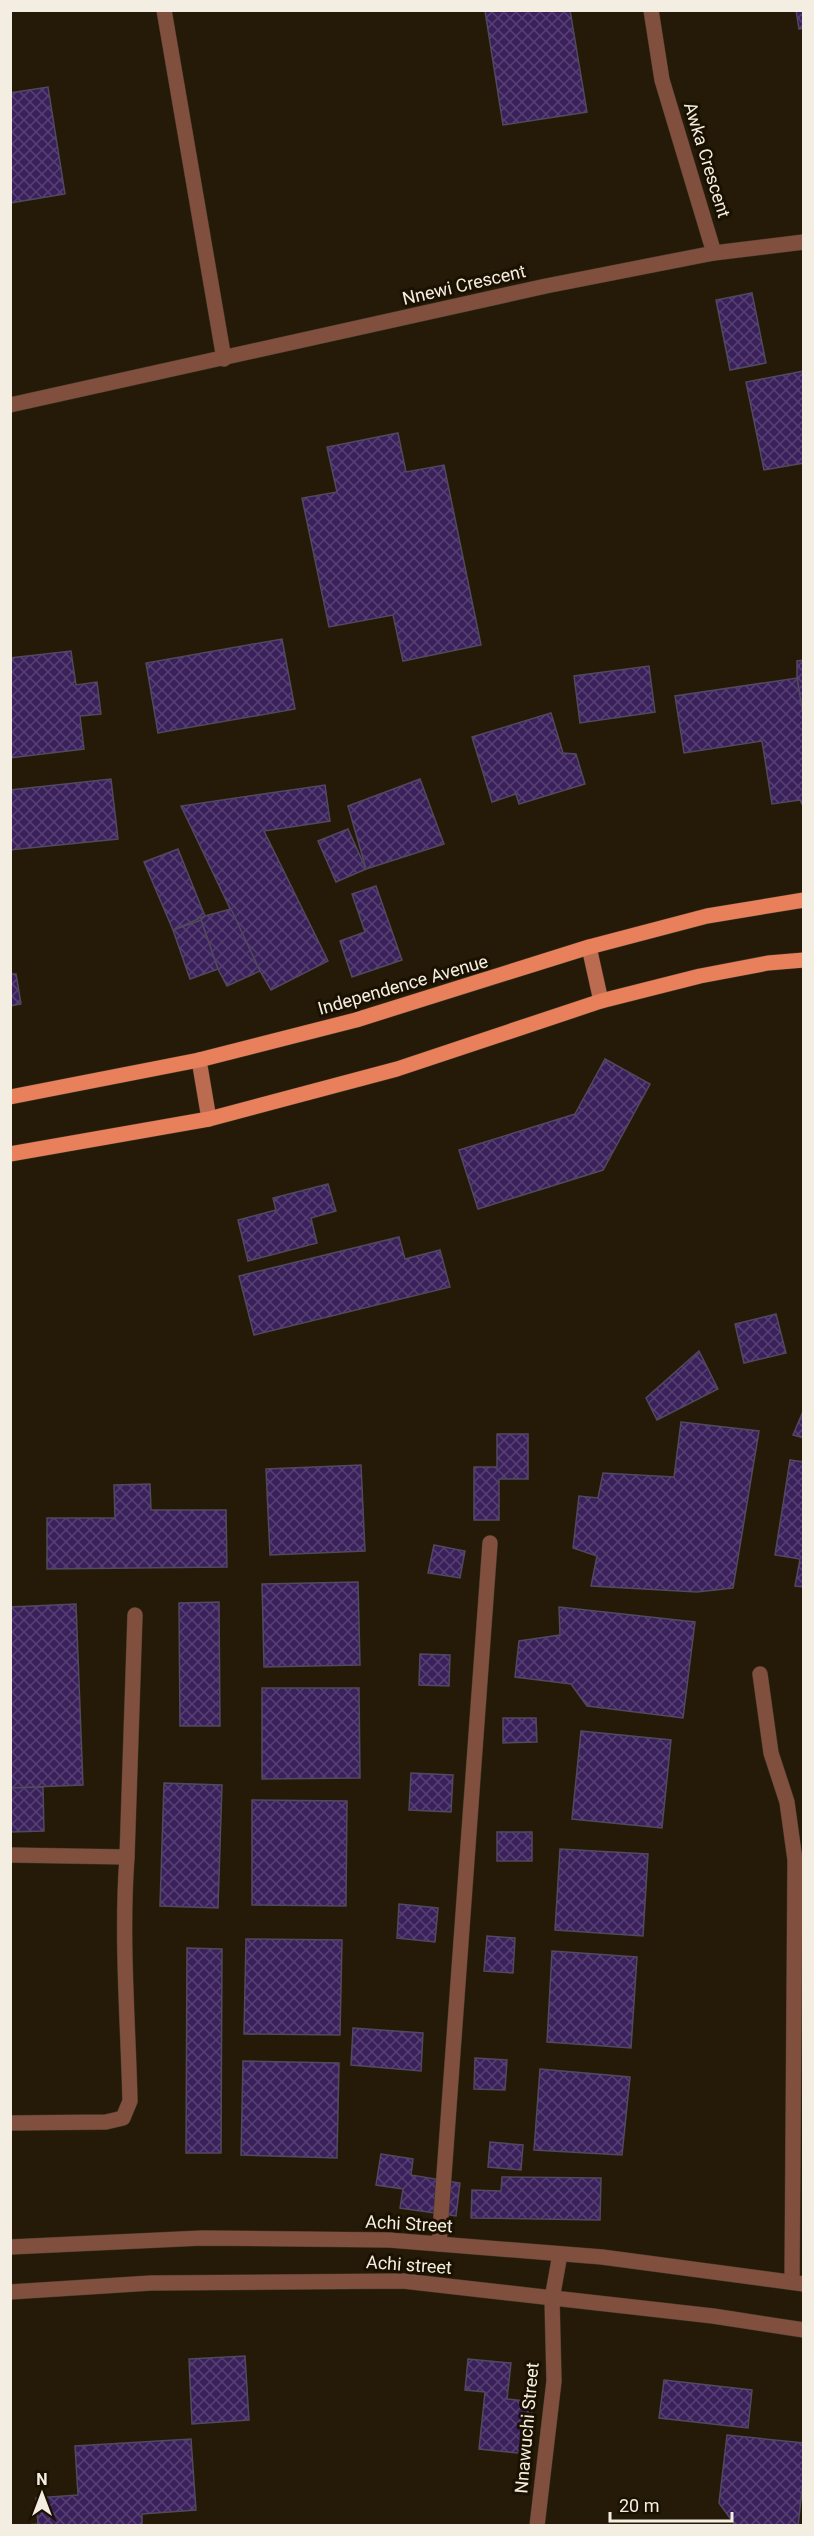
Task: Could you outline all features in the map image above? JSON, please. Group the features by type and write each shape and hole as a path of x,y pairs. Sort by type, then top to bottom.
{"main road":[{"name":"Independence Avenue","path":"10,1097 199,1060 356,1020 589,947 707,916 804,900"},
{"path":"589,947 601,1001"},
{"path":"10,1154 209,1119 397,1069 601,1001 700,976 768,963 804,960"},
{"path":"199,1060 209,1119"}],"street":[{"path":"164,10 224,359"},
{"name":"Awka Crescent","path":"651,10 662,80 714,254"},
{"path":"714,254 782,243 804,242"},
{"name":"Nnewi Crescent","path":"10,405 546,286 714,254"},
{"path":"439,2244 490,1543"},
{"path":"10,2123 106,2122 123,2118 130,2101 125,1892 135,1615"},
{"path":"760,1674 771,1753 787,1802 795,1860 798,2283"},
{"path":"10,1855 128,1857"},
{"name":"Achi Street","path":"10,2247 202,2238 388,2240 691,2267 798,2283"},
{"name":"Nnawuchi Street","path":"537,2526 554,2381 552,2299 560,2254"},
{"name":"Achi street","path":"10,2292 151,2283 403,2281 713,2316 804,2330"}],"building":[{"path":"570,10 587,112 503,125 485,11"},
{"path":"796,10 804,10 804,28 799,29"},
{"path":"48,87 65,194 10,203 10,93"},
{"path":"752,293 766,363 730,370 716,300"},
{"path":"804,371 804,463 764,470 746,382"},
{"path":"398,433 406,472 444,465 481,645 403,661 393,615 329,627 302,498 337,492 327,447"},
{"path":"282,639 295,709 158,733 146,663"},
{"path":"71,651 76,685 97,682 101,714 80,716 84,749 10,758 10,658"},
{"path":"804,660 804,720 797,678 797,661"},
{"path":"649,666 655,712 580,723 574,676"},
{"path":"797,678 804,720 804,808 800,800 772,804 762,741 684,753 675,696"},
{"path":"551,713 563,753 576,754 585,784 519,804 516,794 492,802 472,737"},
{"path":"111,779 118,839 10,850 10,790"},
{"path":"420,779 444,844 366,869 348,806"},
{"path":"325,785 330,821 264,831 328,961 271,990 181,806"},
{"path":"348,829 366,869 336,882 318,841"},
{"path":"178,849 205,916 173,930 144,862"},
{"path":"376,886 402,960 352,977 340,941 365,932 352,894"},
{"path":"231,909 260,971 227,986 218,969 201,920 205,916"},
{"path":"201,920 218,969 190,979 173,930"},
{"path":"10,974 16,974 21,1004 10,1006"},
{"path":"605,1059 650,1084 603,1170 478,1209 459,1150 575,1114"},
{"path":"328,1184 336,1211 311,1218 317,1243 248,1261 238,1220 276,1210 273,1198"},
{"path":"399,1237 405,1259 440,1250 450,1287 254,1335 239,1276"},
{"path":"776,1314 786,1353 744,1363 735,1324"},
{"path":"699,1351 718,1389 657,1420 646,1398"},
{"path":"804,1409 804,1438 793,1435"},
{"path":"681,1422 759,1431 733,1588 697,1592 591,1586 597,1556 573,1548 579,1496 598,1498 603,1473 674,1477"},
{"path":"497,1434 528,1434 528,1479 499,1479 499,1520 474,1520 474,1467 497,1467"},
{"path":"790,1460 804,1462 804,1587 795,1586 800,1559 775,1555"},
{"path":"361,1465 365,1551 270,1555 266,1469"},
{"path":"150,1484 151,1510 226,1510 227,1567 47,1569 47,1518 115,1518 114,1485"},
{"path":"434,1545 465,1551 460,1578 428,1573"},
{"path":"358,1582 360,1665 264,1667 262,1584"},
{"path":"219,1602 220,1726 180,1726 179,1603"},
{"path":"76,1604 83,1785 10,1788 10,1607"},
{"path":"559,1607 695,1622 683,1718 587,1706 571,1684 515,1677 519,1641 560,1635"},
{"path":"420,1654 450,1655 449,1686 419,1685"},
{"path":"262,1688 359,1688 360,1778 262,1779"},
{"path":"503,1718 536,1718 537,1742 503,1743"},
{"path":"581,1731 671,1740 662,1828 572,1819"},
{"path":"411,1773 453,1775 451,1812 409,1810"},
{"path":"164,1783 222,1785 218,1908 160,1906"},
{"path":"43,1787 44,1831 10,1832 10,1788"},
{"path":"252,1800 347,1801 346,1906 252,1905"},
{"path":"497,1832 532,1832 532,1861 497,1861"},
{"path":"560,1849 648,1854 643,1936 555,1930"},
{"path":"399,1904 438,1908 435,1942 397,1938"},
{"path":"487,1936 515,1938 513,1973 484,1971"},
{"path":"246,1939 342,1940 340,2035 244,2034"},
{"path":"187,1948 222,1949 221,2153 186,2153"},
{"path":"552,1951 637,1957 631,2048 547,2042"},
{"path":"353,2028 423,2033 421,2071 351,2065"},
{"path":"475,2058 507,2060 505,2090 474,2089"},
{"path":"243,2061 339,2063 337,2158 241,2155"},
{"path":"540,2069 630,2077 622,2155 534,2150"},
{"path":"490,2142 523,2145 521,2170 488,2167"},
{"path":"381,2154 413,2159 411,2175 460,2183 456,2216 400,2208 403,2189 376,2185"},
{"path":"502,2177 601,2178 600,2220 471,2218 472,2190 501,2191"},
{"path":"245,2356 249,2420 192,2424 189,2359"},
{"path":"468,2359 511,2363 507,2399 533,2402 528,2454 479,2449 485,2392 465,2390"},
{"path":"664,2380 752,2390 748,2428 659,2418"},
{"path":"727,2435 804,2443 804,2473 798,2526 736,2526 719,2503"},
{"path":"191,2439 196,2510 142,2514 142,2526 16,2526 38,2524 36,2498 78,2495 75,2446"}]}
